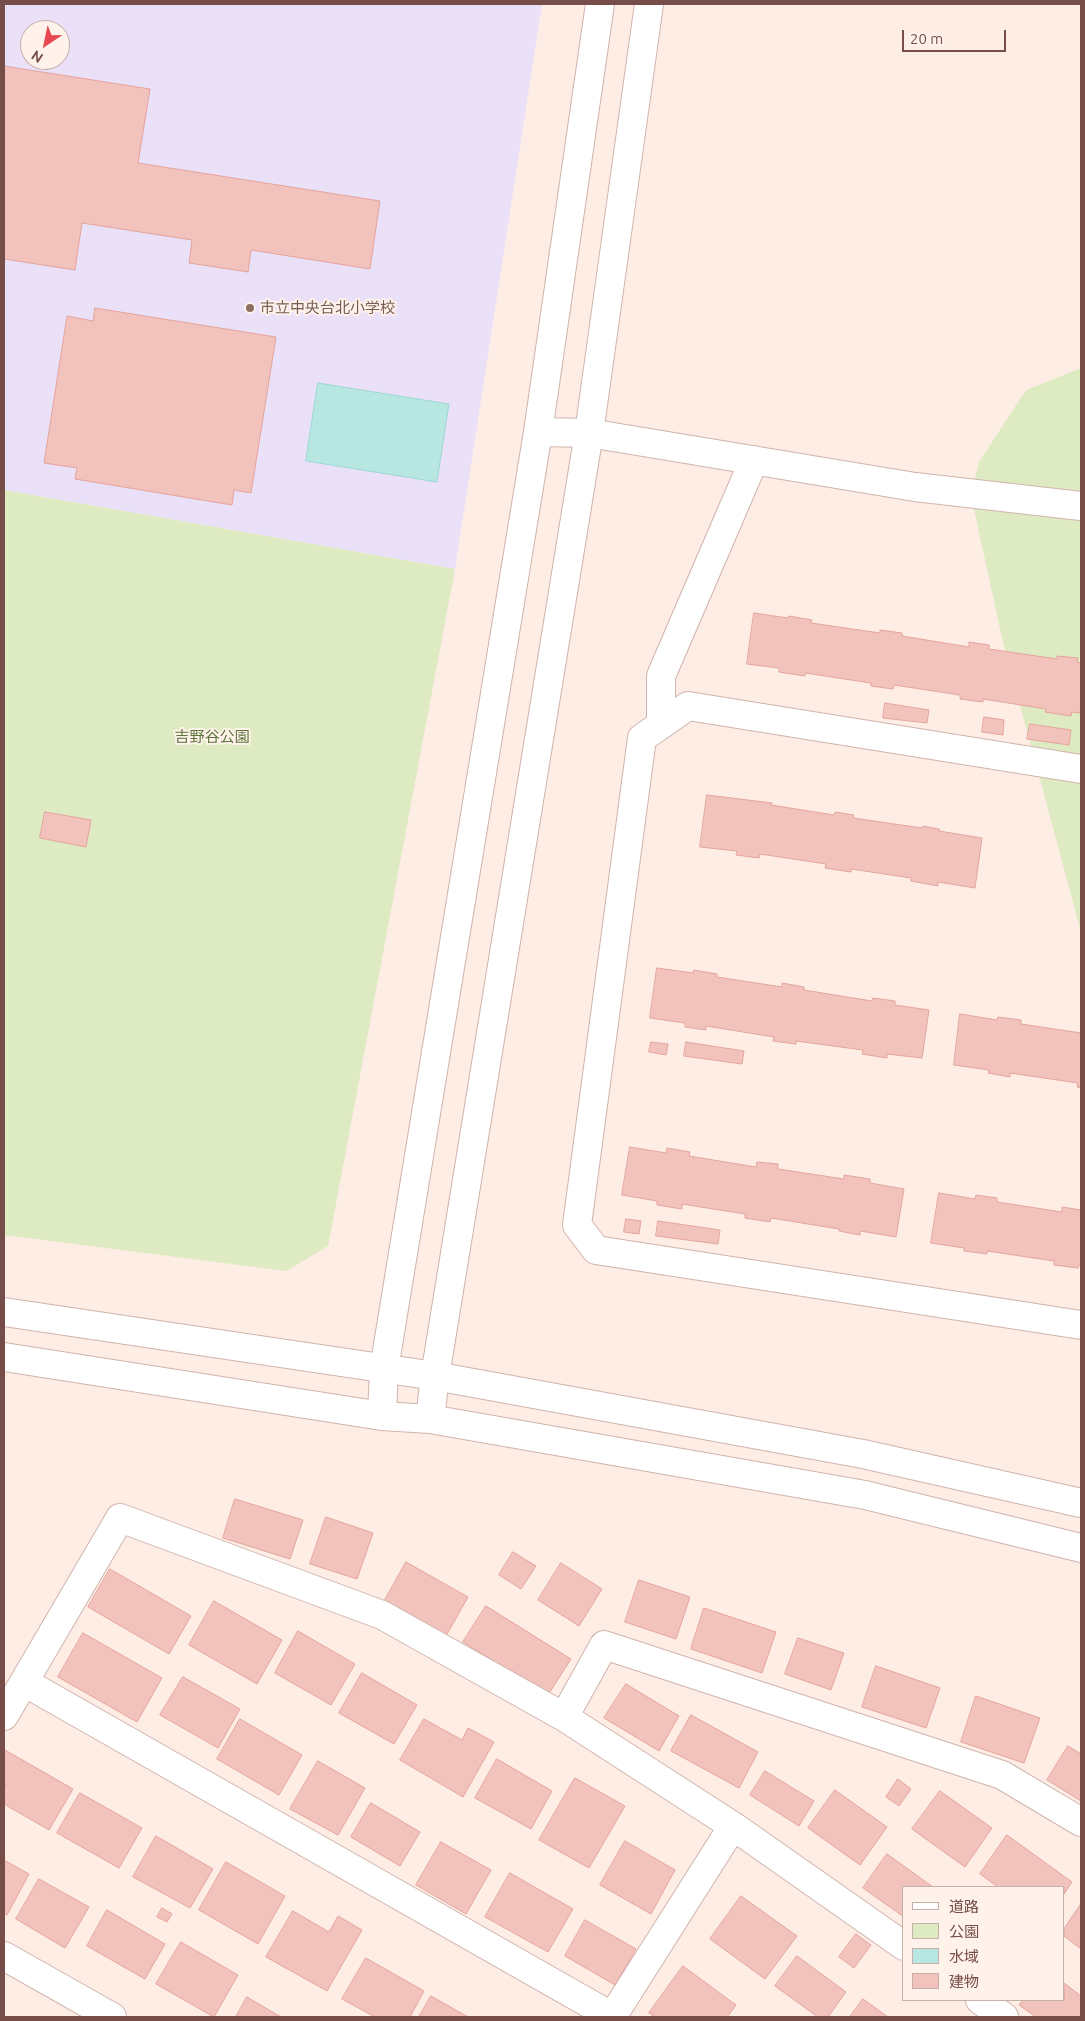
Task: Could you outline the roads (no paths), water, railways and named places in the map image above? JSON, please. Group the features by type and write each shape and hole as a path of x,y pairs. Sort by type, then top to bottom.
{"street":[{"path":"382,1416 384,1369 538,432 600,4"},
{"path":"430,1419 435,1376 589,433 649,4"},
{"path":"538,432 589,433 916,487 1081,506"},
{"path":"661,724 661,676 754,460"},
{"path":"1081,769 688,706 642,738 577,1225 596,1250 1081,1325"},
{"path":"4,1312 435,1376 863,1454 1081,1503"},
{"path":"4,1357 382,1416 430,1419 865,1495 1081,1548"},
{"path":"4,1716 120,1518 382,1615 564,1717 733,1826 902,1945"},
{"path":"564,1717 604,1645 1002,1775 1081,1822"},
{"path":"24,1682 613,2017 733,1826"},
{"path":"4,1956 112,2017"},
{"path":"981,2001 1004,2017"}],"water":[{"path":"318,383 449,404 437,482 306,461"}],"place":[{"name":"市立中央台北小学校","path":"250,308"}],"park label":[{"name":"吉野谷公園","path":"212,737"}]}
